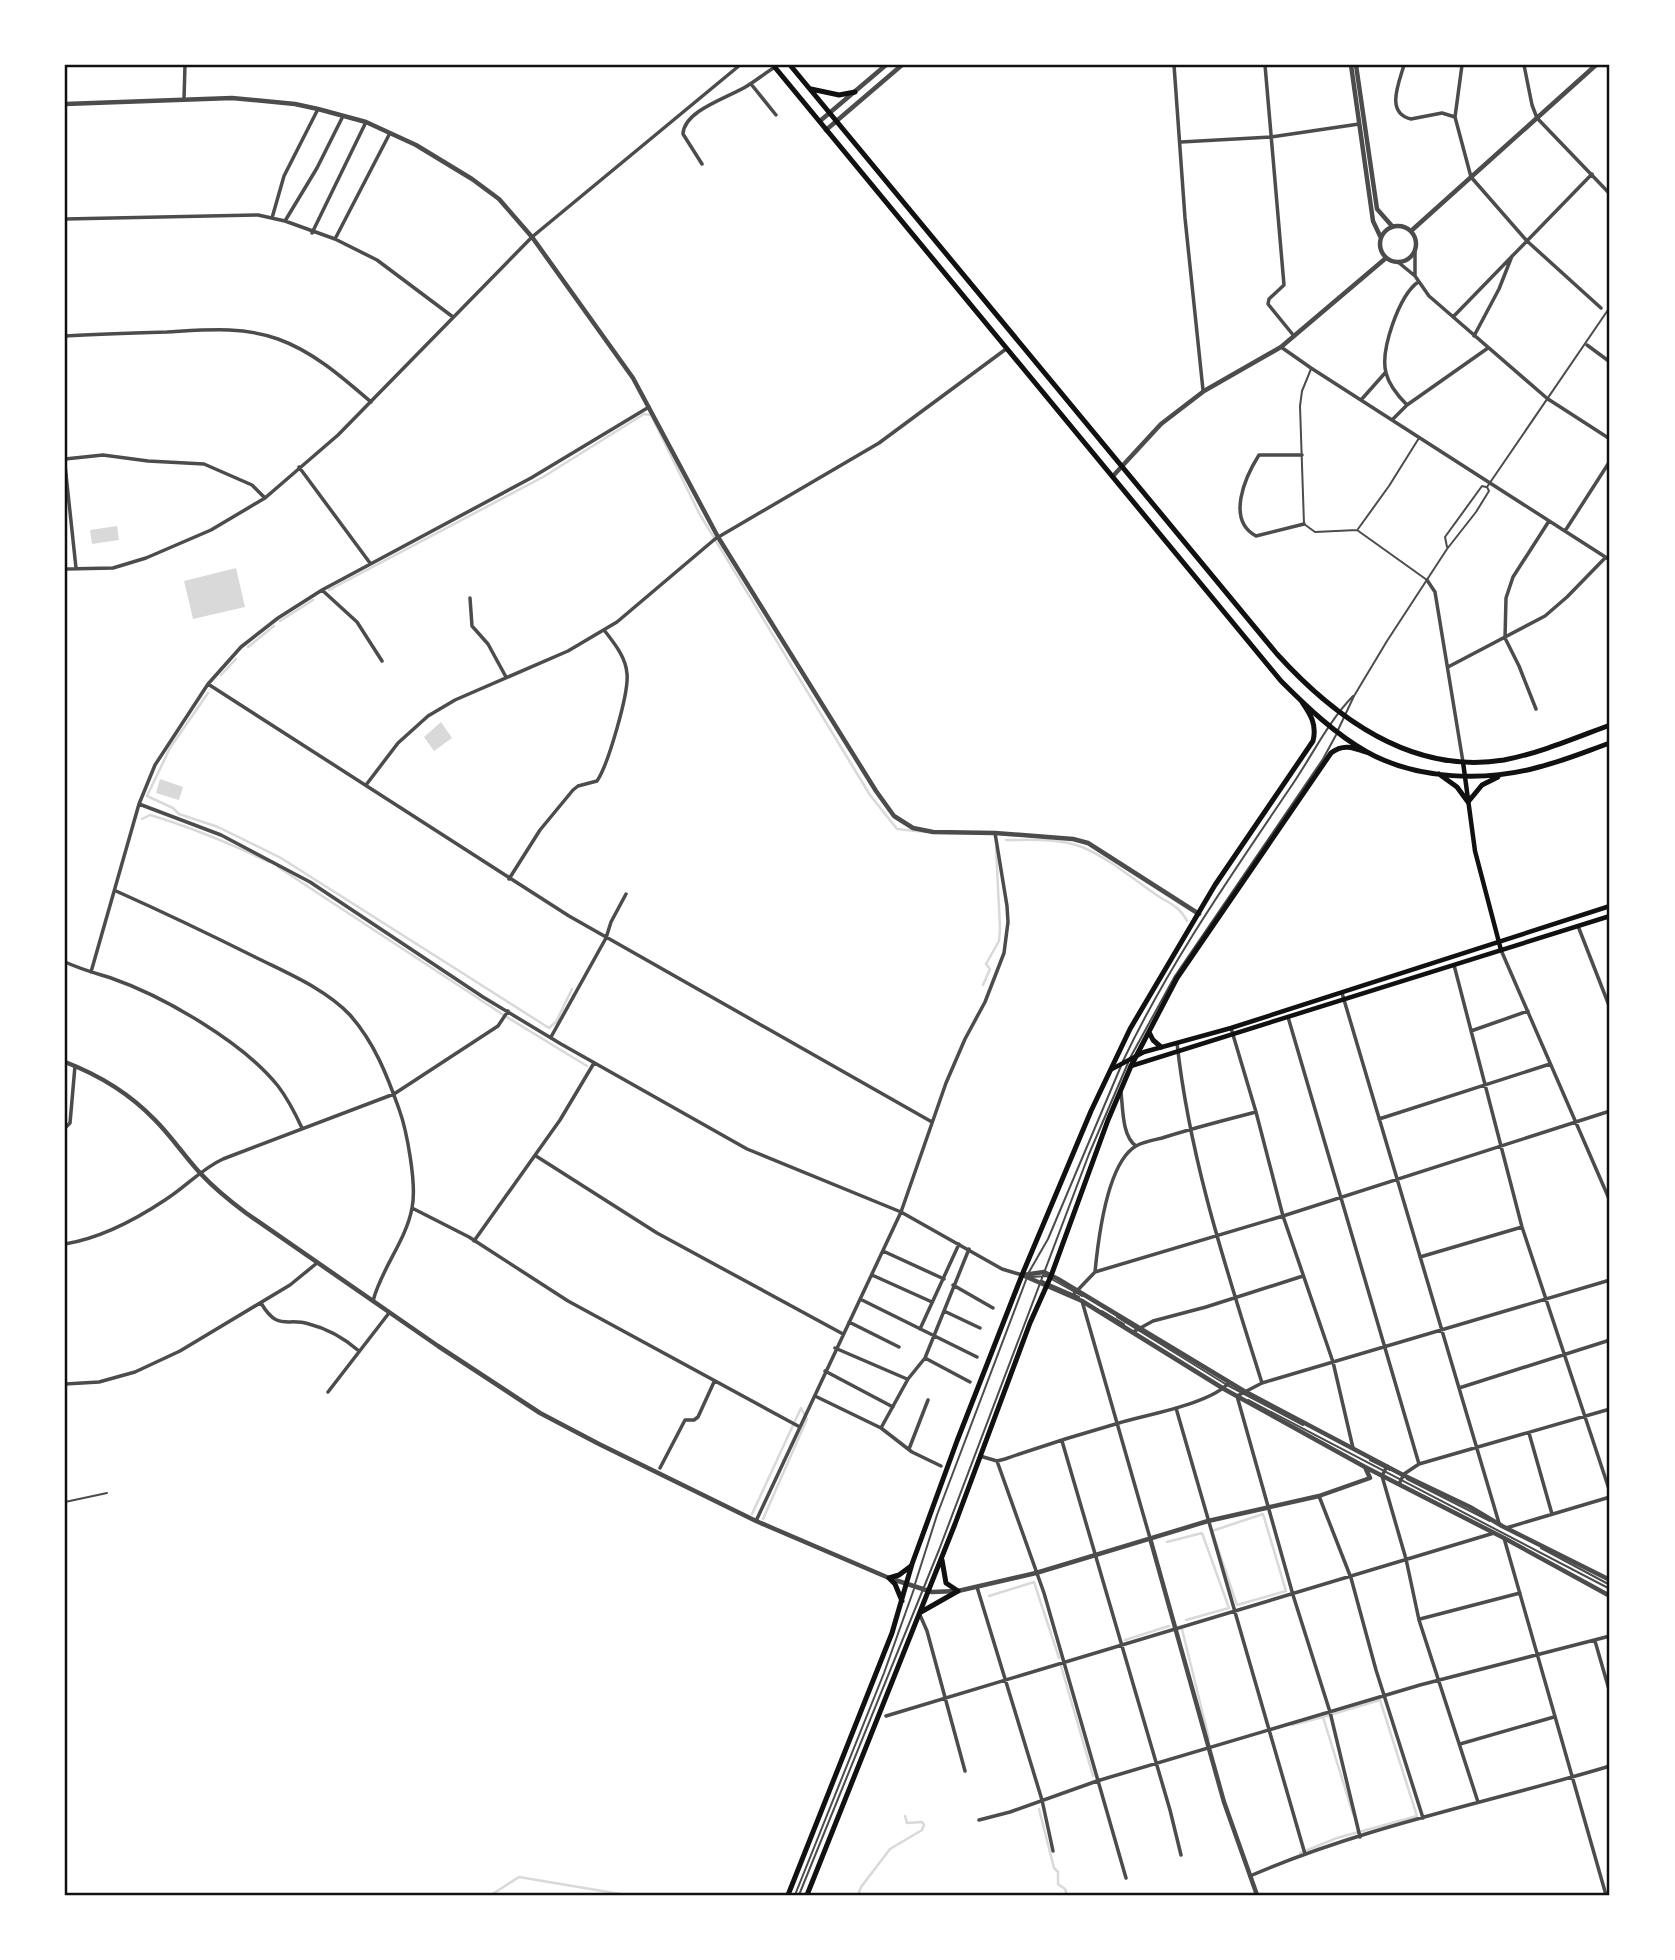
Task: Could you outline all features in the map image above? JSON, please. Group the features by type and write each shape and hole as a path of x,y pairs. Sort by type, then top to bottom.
{"highway":[{"path":"790,65 1277,654 1339,714 1373,735 1404,749 1463,762 1501,760 1527,755 1610,725"},
{"path":"774,66 1281,681 1338,732 1369,753"},
{"path":"808,88 830,94 855,92"},
{"path":"788,1895 892,1633 912,1564 940,1485 1090,1111 1130,1029 1215,885 1312,741 1315,728 1302,702"},
{"path":"1437,773 1457,787 1468,802 1482,785 1504,775 1540,767 1610,743"},
{"path":"807,1895 919,1613 925,1590 943,1554 1121,1090 1177,978 1331,753 1339,747 1348,747 1410,768 1437,773 1504,775"},
{"path":"1149,1032 1161,1047"},
{"path":"919,1613 958,1591 946,1583 943,1554"},
{"path":"902,1601 895,1584 889,1578 899,1575 912,1564"}],"main road":[{"path":"1463,762 1475,850 1501,950"},
{"path":"1112,1069 1130,1058 1161,1047 1231,1028 1610,906"},
{"path":"1131,1066 1610,916"}],"street":[{"path":"184,99 185,65"},
{"path":"65,569 113,568 164,551 211,530 265,498 338,435 532,237 740,65"},
{"path":"820,121 887,65"},
{"path":"825,131 902,65"},
{"path":"1174,65 1185,218 1204,391"},
{"path":"1265,65 1284,285 1269,299 1268,304 1294,337"},
{"path":"1354,65 1373,221 1381,238"},
{"path":"1404,65 1395,101 1400,112 1411,119 1442,114 1455,117"},
{"path":"1462,65 1455,117 1471,177 1527,241 1601,308"},
{"path":"1524,65 1537,118 1610,194"},
{"path":"1411,231 1596,65"},
{"path":"702,164 687,142 683,128 688,121 711,103 751,84 774,66"},
{"path":"751,84 776,115"},
{"path":"65,104 255,99 318,109 366,122 416,145 481,186 512,212 617,354 650,406 718,537 894,816 913,828 933,832 995,833 1073,839 1088,843 1199,914"},
{"path":"272,218 284,176 318,109"},
{"path":"285,222 317,168 342,116"},
{"path":"312,233 366,122"},
{"path":"1181,142 1271,137 1361,124"},
{"path":"1361,124 1377,209 1392,226"},
{"path":"335,239 390,133"},
{"path":"1453,317 1592,174"},
{"path":"65,219 258,215 272,218 335,239 377,260 453,317"},
{"path":"1415,275 1398,262 1386,258 1380,248 1381,238 1392,226 1404,226 1416,240 1415,275 1418,282 1474,336 1549,400"},
{"path":"1398,262 1408,259 1415,251"},
{"path":"1474,336 1493,301 1513,254"},
{"path":"1113,476 1161,424 1204,391 1281,347 1386,258"},
{"path":"1407,405 1385,372 1385,360 1395,319 1405,295 1418,282"},
{"path":"65,336 224,329 251,331 281,340 313,356 371,402"},
{"path":"1587,345 1610,362"},
{"path":"1281,347 1489,485 1608,558 1545,616 1447,667"},
{"path":"366,785 398,743 428,716 455,700 568,651 604,630 649,597 718,537 879,443 1006,348"},
{"path":"1392,420 1407,405 1488,348"},
{"path":"1361,400 1385,372"},
{"path":"1543,396 1610,439"},
{"path":"91,972 139,804 155,765 208,684 241,647 278,618 322,590 520,485 650,406"},
{"path":"65,459 103,455 204,464 252,485 265,498"},
{"path":"1302,455 1258,456 1247,477 1240,507 1244,525 1256,536 1304,524"},
{"path":"1565,531 1610,461"},
{"path":"65,465 76,568"},
{"path":"299,467 370,563"},
{"path":"1536,709 1505,638 1509,584 1549,521"},
{"path":"1427,580 1435,592 1463,762"},
{"path":"322,590 357,622 382,661"},
{"path":"470,598 472,626 488,643 506,677"},
{"path":"509,879 540,830 573,790 597,780 604,766 622,703 627,673 621,656 604,630"},
{"path":"208,684 509,879 606,938 932,1122"},
{"path":"139,804 241,844 310,882 483,997 747,1149 901,1212 1002,1269 1046,1281 1074,1293 1365,1467 1385,1471 1401,1479 1610,1597"},
{"path":"756,1521 901,1212 954,1065 985,1002 1004,953 1007,914 995,833"},
{"path":"116,891 289,974 348,1013 368,1037 404,1123 409,1148 412,1208 390,1262 376,1287 373,1301"},
{"path":"551,1037 606,938 626,894"},
{"path":"1578,926 1610,1007"},
{"path":"1501,950 1610,1201"},
{"path":"65,962 113,978 155,998 229,1041 276,1085 292,1106 302,1128"},
{"path":"1454,965 1522,1227 1610,1494 1506,1528"},
{"path":"1342,993 1499,1523"},
{"path":"65,1244 119,1227 166,1200 199,1173 223,1159 394,1094 498,1026 508,1011"},
{"path":"1471,1031 1528,1011"},
{"path":"1288,1017 1419,1464"},
{"path":"1231,1028 1283,1216 1333,1362 1353,1448"},
{"path":"1177,1043 1189,1129 1216,1235 1262,1383"},
{"path":"65,1062 106,1080 132,1100 155,1120 199,1173 246,1213 389,1313 540,1413 756,1521 915,1587 958,1591 1036,1573 1208,1521 1319,1496 1370,1478 1365,1467"},
{"path":"474,1241 536,1156 594,1063"},
{"path":"1379,1119 1550,1064"},
{"path":"65,1128 70,1123 75,1066"},
{"path":"1121,1090 1127,1133 1130,1142 1136,1146"},
{"path":"1074,1293 1095,1272 1283,1216 1610,1111"},
{"path":"1095,1272 1099,1226 1119,1164 1136,1146 1256,1112"},
{"path":"536,1156 657,1233 843,1334"},
{"path":"412,1208 474,1241 568,1301 799,1426"},
{"path":"1420,1257 1522,1227"},
{"path":"920,1329 959,1244"},
{"path":"881,1428 908,1379 925,1358 969,1249"},
{"path":"883,1251 944,1279"},
{"path":"65,1384 99,1381 135,1372 180,1351 290,1285 317,1263"},
{"path":"1025,1276 1043,1274 1046,1281 1074,1293 1082,1301 1136,1330 1240,1394 1353,1448 1385,1471 1499,1523 1610,1583"},
{"path":"872,1275 932,1302"},
{"path":"1136,1330 1153,1321 1303,1276"},
{"path":"1240,1394 1262,1383 1610,1280"},
{"path":"953,1285 993,1308"},
{"path":"860,1299 976,1357"},
{"path":"1082,1301 1224,1801 1257,1895"},
{"path":"261,1303 267,1312 283,1323 302,1322 328,1330 359,1351"},
{"path":"943,1311 980,1328"},
{"path":"328,1392 389,1313"},
{"path":"849,1322 899,1348"},
{"path":"1459,1388 1610,1340"},
{"path":"835,1348 908,1379"},
{"path":"925,1358 970,1382"},
{"path":"825,1371 893,1406"},
{"path":"660,1468 685,1420 698,1417 714,1382"},
{"path":"980,1456 997,1461 1176,1408 1226,1386"},
{"path":"1240,1394 1293,1595 1330,1712 1360,1837"},
{"path":"814,1396 881,1428 909,1449 941,1466"},
{"path":"909,1449 928,1400"},
{"path":"1176,1408 1305,1854"},
{"path":"1401,1479 1419,1464 1610,1409"},
{"path":"1529,1433 1552,1514"},
{"path":"1062,1441 1181,1855"},
{"path":"997,1461 1065,1663 1126,1878"},
{"path":"1385,1471 1419,1620 1478,1802"},
{"path":"1319,1496 1351,1578 1384,1696 1423,1818"},
{"path":"886,1716 1494,1533"},
{"path":"1504,1538 1608,1895"},
{"path":"977,1587 1042,1800 1053,1851"},
{"path":"1419,1620 1520,1593"},
{"path":"919,1613 927,1631 965,1771"},
{"path":"979,1820 1440,1679 1610,1636"},
{"path":"1595,1641 1610,1693"},
{"path":"1460,1744 1554,1717"},
{"path":"1250,1876 1305,1854 1360,1837 1610,1766"}],"lane":[{"path":"794,1895 884,1673 937,1515 1025,1276 1048,1239 1123,1062 1160,991 1205,915 1330,725 1354,696 1447,549 1476,512 1489,491 1489,485 1610,307"},
{"path":"1311,368 1302,391 1300,406 1304,524 1315,531 1357,530 1427,580"},
{"path":"1357,530 1389,486 1419,437"},
{"path":"1447,549 1445,537 1482,486 1489,485"},
{"path":"799,1895 925,1590 1046,1281 1043,1274 1089,1154 1130,1058 1175,976 1323,759 1346,718 1354,696"},
{"path":"1240,1394 1385,1471"},
{"path":"1401,1479 1610,1583"},
{"path":"1401,1479 1610,1589"},
{"path":"65,1502 107,1493"}],"shaded area":[{"path":"117,526 119,540 92,544 90,530"},
{"path":"236,568 245,607 193,619 184,581"},
{"path":"441,722 452,738 434,751 424,737"},
{"path":"160,779 183,787 179,800 156,793"}],"waterway":[{"path":"329,590 543,477 644,414 651,415 699,513 870,795 897,829 926,832"},
{"path":"280,621 313,600"},
{"path":"248,647 274,626"},
{"path":"221,675 236,659"},
{"path":"208,693 170,748 147,796 173,808 179,814 218,827 281,858 549,1028 556,1022 572,989"},
{"path":"142,819 150,815 181,825 269,862"},
{"path":"1006,840 1054,841 1082,847 1110,862 1173,905 1187,921"},
{"path":"983,985 990,969 986,964 999,941 996,848"},
{"path":"278,867 505,1016 587,1066"},
{"path":"752,1514 801,1408 807,1419 763,1519"},
{"path":"1263,1514 1286,1591 1237,1605 1212,1531 1263,1514"},
{"path":"1167,1542 1202,1533 1229,1608 1186,1620"},
{"path":"989,1596 1034,1582 1059,1658"},
{"path":"1125,1640 1169,1626"},
{"path":"1182,1629 1209,1739"},
{"path":"1061,1666 1093,1776"},
{"path":"1300,1853 1337,1838 1417,1816 1380,1700 1323,1717"},
{"path":"1292,1725 1323,1717 1353,1814"},
{"path":"1039,1809 1054,1868 1058,1872 1058,1884 1065,1889 1067,1895"},
{"path":"858,1895 861,1887 890,1849 922,1830 922,1822 907,1823 905,1816"},
{"path":"491,1895 519,1877 626,1895"}]}
